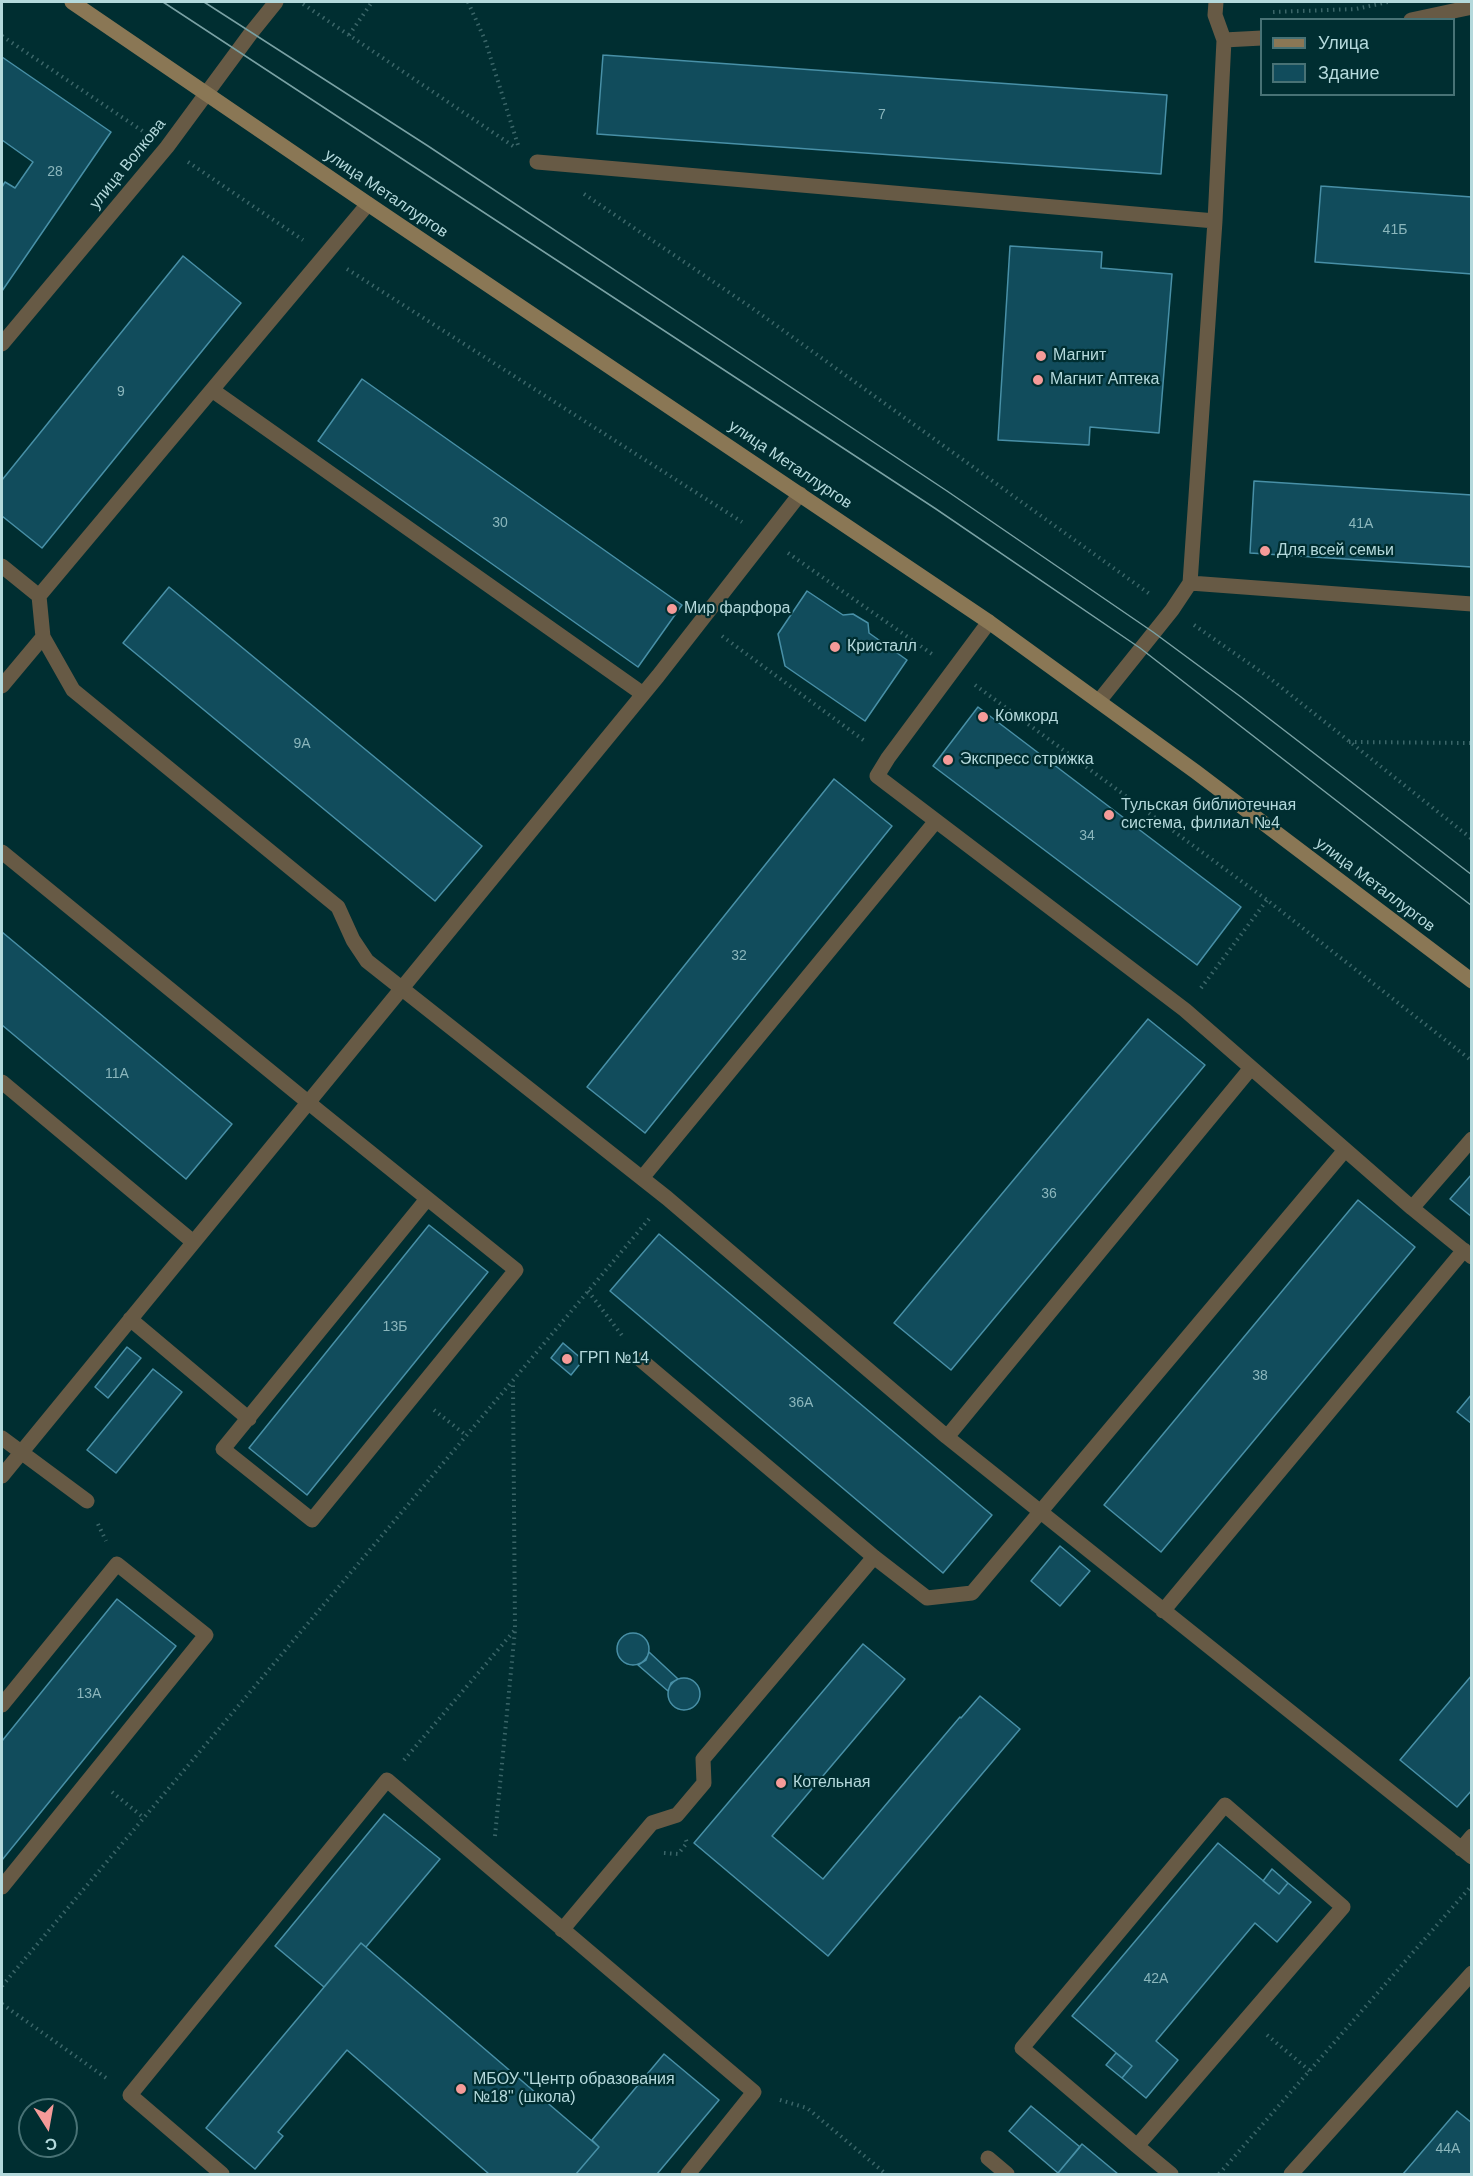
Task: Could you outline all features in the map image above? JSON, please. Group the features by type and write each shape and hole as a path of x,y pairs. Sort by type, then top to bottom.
{"main road":[{"name":"улица Металлургов","path":"72,2 989,622 1206,779 1472,981"}],"street":[{"name":"улица Волкова","path":"2,341 167,147 276,2"},
{"path":"1099,702 1172,610 1190,583 1215,221 1224,40 1215,15 1216,2"},
{"path":"1420,18 1472,7"},
{"path":"1224,40 1260,38"},
{"path":"537,162 1215,221"},
{"path":"39,596 368,204"},
{"path":"212,390 643,694"},
{"path":"2,1476 192,1241 643,694 800,494"},
{"path":"2,566 39,596 43,637 73,690 338,907 352,940 367,961 403,987 667,1198 947,1437 1466,1853 1472,1836"},
{"path":"1190,583 1472,604"},
{"path":"989,622 888,758 878,776 1185,1010 1412,1208 1468,1253 1163,1611"},
{"path":"2,686 43,637"},
{"path":"642,1178 936,821"},
{"path":"2,852 516,1270 312,1520 223,1449 427,1199"},
{"path":"947,1437 1251,1068"},
{"path":"2,1082 192,1241"},
{"path":"1412,1208 1472,1139"},
{"path":"641,1360 874,1557 927,1598 972,1593 1345,1150"},
{"path":"130,1319 249,1419"},
{"path":"2,1438 87,1501"},
{"path":"562,1930 652,1823 677,1815 704,1783 703,1759 874,1557"},
{"path":"2,1887 206,1635 117,1564 3,1701"},
{"path":"222,2175 130,2094 387,1780 754,2092 688,2175"},
{"path":"1137,2146 1343,1907 1225,1805 1022,2048 1171,2175"},
{"path":"1291,2175 1472,1973"},
{"path":"988,2158 1007,2175"}],"path":[{"path":"299,2 520,151 485,40 468,2"},
{"path":"350,35 372,2"},
{"path":"1262,13 1356,9 1388,2"},
{"path":"576,189 752,308 1267,676 1472,839"},
{"path":"701,621 888,758"},
{"path":"1349,742 1472,743"},
{"path":"1185,1010 1267,900"},
{"path":"2,1986 667,1198"},
{"path":"588,1291 641,1360"},
{"path":"491,1870 515,1630 513,1381"},
{"path":"87,1501 117,1564"},
{"path":"387,1780 515,1630"},
{"path":"91,1775 144,1818"},
{"path":"1219,2175 1472,1885"},
{"path":"2,2004 130,2094"},
{"path":"1247,2018 1310,2071"},
{"path":"754,2092 807,2108 886,2175"}],"building":[{"path":"603,55 1167,95 1161,174 597,134"},
{"path":"2,57 111,132 2,291 2,187 5,182 15,188 33,162 2,140"},
{"path":"1321,186 1472,197 1472,274 1315,262"},
{"path":"1010,246 1102,252 1101,268 1172,274 1159,433 1090,427 1089,445 998,440"},
{"path":"183,256 241,303 42,548 2,516 2,480"},
{"path":"362,379 682,605 638,667 318,441"},
{"path":"1254,481 1472,495 1472,567 1250,553"},
{"path":"169,587 482,846 435,901 123,643"},
{"name":"Кристалл","path":"807,591 843,615 853,614 868,623 869,633 907,660 865,721 785,666 778,634"},
{"path":"978,707 1241,907 1197,965 933,766"},
{"path":"834,779 892,826 645,1133 587,1087"},
{"path":"2,932 232,1124 186,1179 2,1025"},
{"path":"1148,1019 1205,1065 951,1370 894,1323"},
{"path":"1472,1174 1472,1217 1450,1199"},
{"path":"1358,1200 1415,1247 1161,1552 1104,1505"},
{"path":"429,1225 488,1272 307,1495 249,1448"},
{"path":"659,1234 992,1515 943,1573 610,1291"},
{"name":"ГРП №14","path":"563,1343 583,1360 571,1375 551,1358"},
{"path":"127,1347 141,1358 108,1398 95,1387"},
{"path":"153,1369 182,1392 116,1473 87,1450"},
{"path":"1472,1394 1472,1424 1457,1412"},
{"path":"1060,1546 1090,1571 1060,1606 1031,1581"},
{"path":"117,1599 176,1646 2,1860 2,1741"},
{"path":"633,1633 644,1638 649,1649 644,1660 633,1665 622,1660 617,1649 622,1638"},
{"name":"Котельная","path":"863,1644 905,1679 772,1836 823,1879 980,1696 1020,1729 828,1956 694,1843"},
{"path":"649,1652 678,1679 671,1683 668,1691 638,1665 646,1660"},
{"path":"1472,1675 1472,1790 1457,1807 1400,1760"},
{"path":"684,1678 695,1683 700,1694 695,1705 684,1710 673,1705 668,1694 673,1683"},
{"path":"384,1814 440,1859 366,1947 361,1943 324,1987 275,1946"},
{"path":"1218,1843 1279,1894 1288,1883 1311,1902 1277,1942 1255,1923 1156,2041 1178,2060 1146,2098 1122,2078 1132,2066 1072,2016"},
{"path":"1272,1869 1288,1883 1279,1894 1263,1881"},
{"name":"МБОУ \"Центр образования №18\" (школа)","path":"361,1943 599,2147 576,2174 489,2174 347,2050 278,2132 283,2136 255,2169 206,2128"},
{"path":"1116,2053 1132,2066 1122,2078 1106,2065"},
{"path":"664,2054 719,2100 657,2174 576,2174 599,2147 592,2140"},
{"path":"1031,2106 1080,2147 1058,2173 1009,2131"},
{"path":"1457,2111 1472,2123 1472,2174 1403,2174"},
{"path":"1082,2144 1118,2174 1058,2173"}],"tram line":[{"path":"163,2 936,509 1140,648 1472,906"},
{"path":"204,2 428,146 947,491 1153,632 1472,875"}],"place":[{"name":"Магнит","path":"1041,356"},
{"name":"Магнит Аптека","path":"1038,380"},
{"name":"Для всей семьи","path":"1265,551"},
{"name":"Мир фарфора","path":"672,609"},
{"name":"Кристалл","path":"835,647"},
{"name":"Комкорд","path":"983,717"},
{"name":"Экспресс стрижка","path":"948,760"},
{"name":"Тульская библиотечная система, филиал №4","path":"1109,815"},
{"name":"ГРП №14","path":"567,1359"},
{"name":"Котельная","path":"781,1783"},
{"name":"МБОУ \"Центр образования №18\" (школа)","path":"461,2089"}]}
